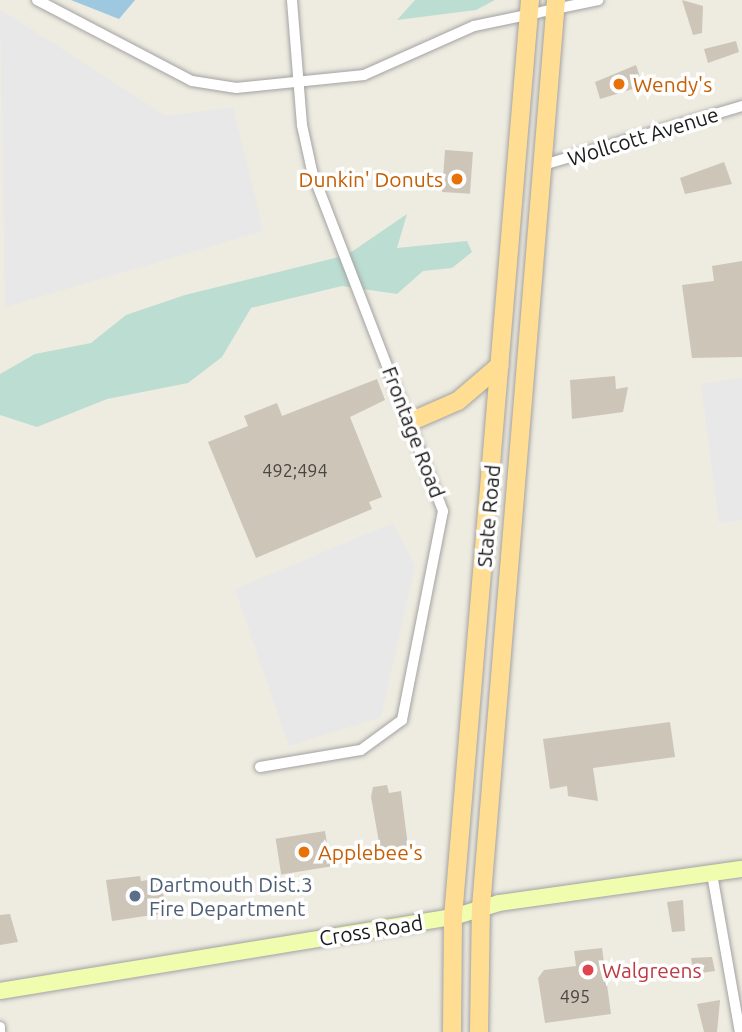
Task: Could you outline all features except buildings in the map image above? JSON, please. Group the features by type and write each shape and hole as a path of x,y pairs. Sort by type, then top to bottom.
{"main road":[{"name":"State Road","path":"479,1032 481,908 555,6"},
{"name":"State Road","path":"452,1032 453,917 529,8"},
{"path":"412,421 457,401 500,365"}],"street":[{"path":"37,0 192,81 225,88 364,75 459,31 529,8 598,0"},
{"name":"Frontage Road","path":"260,767 360,750 389,734 406,712 443,510 412,421 319,194 298,83 292,0"},
{"name":"Wollcott Avenue","path":"543,165 742,106"},
{"name":"Cross Road","path":"0,991 453,917 481,908 742,869"},
{"path":"712,874 740,1032"}],"shaded area":[{"path":"71,0 135,0 119,19"},
{"path":"415,0 495,0 476,10 397,20"},
{"path":"0,9 166,116 233,107 263,231 5,307"},
{"path":"407,214 397,248 467,241 472,252 452,268 423,271 397,294 342,286 251,308 222,357 188,383 107,399 37,427 0,415 0,374 35,354 91,343 126,315 185,295 347,255"},
{"path":"742,378 742,520 719,523 701,384"},
{"path":"393,523 415,565 381,717 289,746 235,589"}],"place":[{"name":"Wendy's","path":"619,84"},
{"name":"Dunkin' Donuts","path":"457,179"},
{"name":"Applebee's","path":"304,852"},
{"name":"Dartmouth Dist.3 Fire Department","path":"135,896"},
{"name":"Walgreens","path":"588,970"}]}
